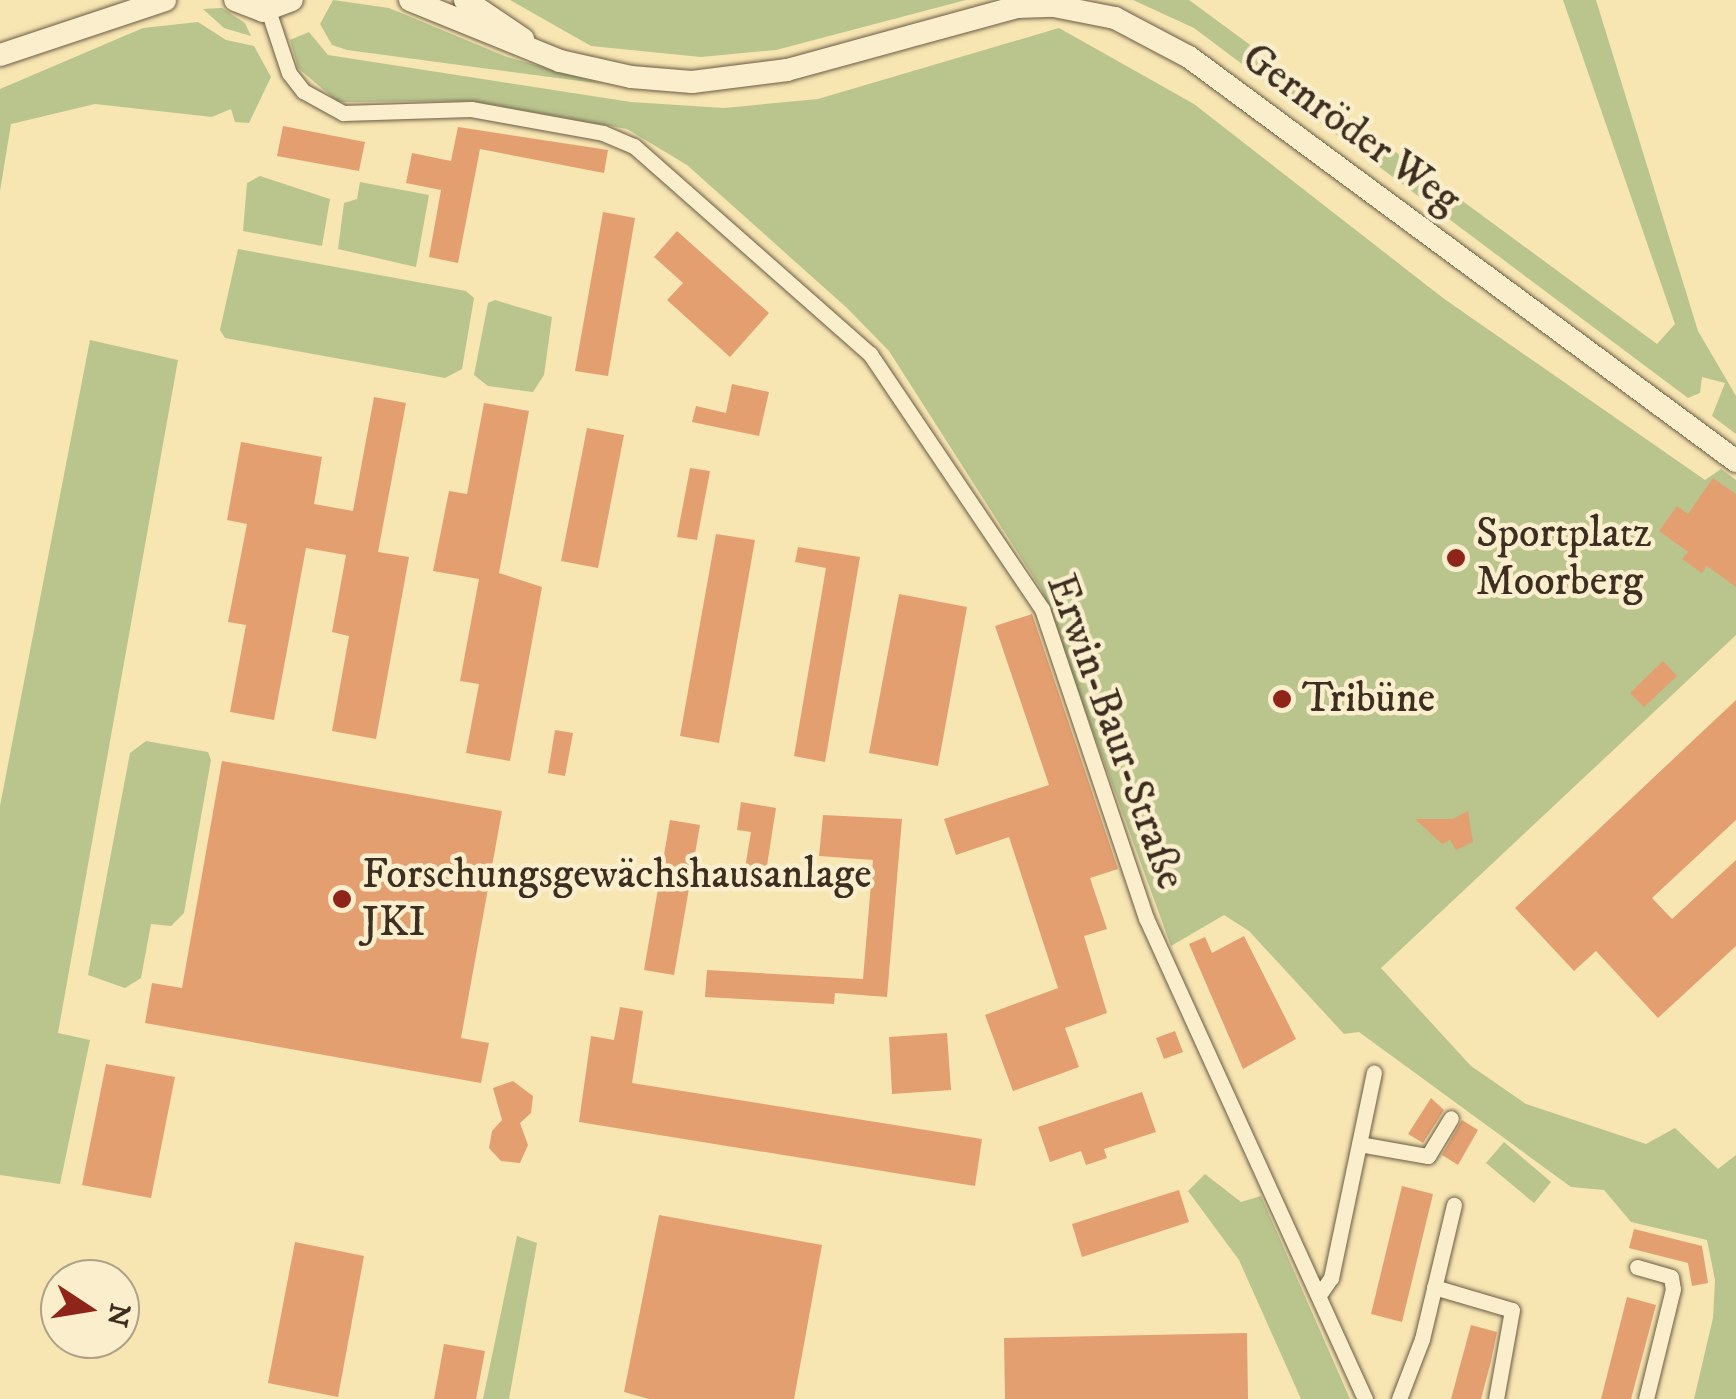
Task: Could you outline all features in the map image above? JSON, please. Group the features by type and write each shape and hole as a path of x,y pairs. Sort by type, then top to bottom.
{"main road":[{"path":"0,54 165,0"},
{"path":"235,0 268,10 292,0"},
{"name":"Gernröder Weg","path":"410,0 540,54 630,77 720,80 788,70 1017,7 1054,6 1115,18 1189,57 1736,461"},
{"path":"465,0 540,54"}],"street":[{"name":"Erwin-Baur-Straße","path":"268,10 278,52 303,91 343,113 470,109 603,133 634,146 870,354 1042,609 1146,918 1365,1399"},
{"path":"1318,1295 1331,1278 1374,1072"},
{"path":"1359,1144 1428,1156 1451,1118"},
{"path":"1399,1399 1434,1287 1454,1205"},
{"path":"1637,1268 1670,1277 1673,1289 1646,1399"},
{"path":"1434,1287 1512,1310 1496,1399"}],"green space":[{"path":"333,0 389,8 507,57 603,84 347,50 332,45 320,24"},
{"path":"510,0 966,0 776,50 701,57 591,46"},
{"path":"1133,0 1189,0 1657,344 1675,324 1563,0 1596,0 1698,331 1736,396 1736,434 1712,416 1725,383 1702,377 1700,393 1688,398 1194,28"},
{"path":"222,8 245,23 251,36 224,28 203,9"},
{"path":"198,22 226,40 254,46 271,77 249,123 235,122 231,109 212,117 95,104 11,124 0,191 0,89 143,28"},
{"path":"1059,28 1194,104 1443,298 1705,480 1721,469 1736,480 1736,635 1381,968 1471,1066 1526,1104 1646,1144 1675,1128 1718,1169 1736,1155 1736,1399 1694,1399 1713,1318 1715,1280 1707,1240 1631,1222 1604,1190 1571,1187 1359,1032 1344,1034 1249,931 1224,915 1171,946 1041,589 889,351 847,308 687,165 627,129 472,101 338,102 298,68 290,40 309,32 328,55 631,102 724,108 818,99"},
{"path":"260,176 330,199 322,246 243,231 247,183"},
{"path":"360,182 429,195 416,267 338,249 344,203 357,199"},
{"path":"238,249 466,291 474,298 462,369 445,378 225,338 220,330"},
{"path":"495,300 552,317 544,375 533,392 488,386 474,375 488,303"},
{"path":"90,340 178,360 58,1033 90,1040 60,1184 0,1175 0,806"},
{"path":"146,741 208,752 211,760 184,913 171,926 151,924 141,978 125,988 88,975 130,753"},
{"path":"1504,1142 1551,1182 1534,1203 1486,1163"},
{"path":"1205,1174 1241,1202 1261,1196 1350,1399 1301,1399 1239,1260 1188,1191"},
{"path":"517,1236 537,1243 509,1399 483,1399"}],"building":[{"path":"283,126 365,142 359,171 277,156"},
{"path":"458,127 608,150 604,173 480,149 458,263 429,257 441,190 406,183 412,153 451,161"},
{"path":"603,212 635,218 608,376 575,371"},
{"path":"677,231 769,313 730,357 667,300 683,283 654,257"},
{"path":"732,384 769,392 759,436 692,422 696,406 726,413"},
{"path":"374,397 406,403 378,552 409,557 376,739 332,731 349,636 332,632 346,555 306,548 274,720 230,712 246,625 228,622 247,524 227,520 241,442 322,457 314,504 353,511"},
{"path":"484,403 529,411 499,573 542,587 510,761 466,753 479,684 460,681 479,579 433,571 449,491 467,494"},
{"path":"587,428 624,435 598,568 561,561"},
{"path":"690,468 710,471 697,540 677,537"},
{"path":"1713,478 1736,494 1736,587 1707,566 1702,573 1682,559 1688,552 1659,531 1677,506 1688,514"},
{"path":"716,534 755,540 719,743 680,736"},
{"path":"798,547 860,557 825,762 794,756 826,568 795,562"},
{"path":"899,594 967,607 938,766 869,753"},
{"path":"1032,614 1118,869 1090,878 1107,929 1084,936 1107,1013 1065,1028 1079,1067 1013,1091 985,1015 1058,988 1009,837 956,855 944,819 1049,785 995,626"},
{"path":"1663,661 1677,676 1644,707 1630,693"},
{"path":"1736,700 1736,820 1652,898 1672,919 1736,860 1736,946 1658,1018 1596,951 1574,971 1515,908"},
{"path":"555,730 573,733 565,776 548,773"},
{"name":"Forschungsgewächshausanlage JKI","path":"222,761 502,811 461,1038 489,1043 481,1083 145,1023 152,983 182,988"},
{"path":"741,802 776,808 766,872 745,868 751,832 737,830"},
{"path":"1468,811 1473,842 1456,850 1450,840 1442,844 1415,819 1452,819"},
{"path":"823,815 902,819 887,997 835,993 834,1004 705,997 707,970 863,979 873,860 819,856"},
{"path":"670,820 700,825 674,975 644,970"},
{"path":"1244,936 1296,1039 1243,1069 1189,944 1205,937 1212,953"},
{"path":"620,1007 643,1011 632,1083 982,1139 975,1186 579,1122 591,1036 614,1040"},
{"path":"1175,1031 1183,1052 1164,1059 1156,1038"},
{"path":"947,1033 951,1090 892,1094 889,1037"},
{"path":"106,1064 175,1077 151,1198 82,1185"},
{"path":"513,1081 533,1096 531,1113 520,1123 528,1145 520,1163 501,1161 489,1148 492,1131 502,1120 493,1088"},
{"path":"1142,1092 1156,1132 1104,1149 1107,1158 1086,1165 1081,1151 1050,1162 1038,1127"},
{"path":"1431,1098 1444,1110 1423,1143 1408,1134"},
{"path":"1462,1120 1478,1130 1458,1165 1442,1155"},
{"path":"1402,1186 1433,1194 1402,1322 1371,1314"},
{"path":"1179,1190 1189,1222 1082,1257 1072,1224"},
{"path":"659,1215 822,1245 794,1399 649,1399 624,1392"},
{"path":"1634,1229 1702,1246 1708,1283 1692,1286 1688,1263 1629,1248"},
{"path":"295,1242 364,1256 338,1397 268,1383"},
{"path":"1627,1297 1656,1305 1631,1399 1601,1399"},
{"path":"1471,1325 1497,1332 1481,1399 1451,1399"},
{"path":"1247,1333 1248,1399 1005,1399 1004,1338"},
{"path":"444,1344 485,1351 476,1399 434,1399"}],"place":[{"name":"Sportplatz Moorberg","path":"1456,558"},
{"name":"Tribüne","path":"1282,699"},
{"name":"Forschungsgewächshausanlage JKI","path":"342,899"}]}
